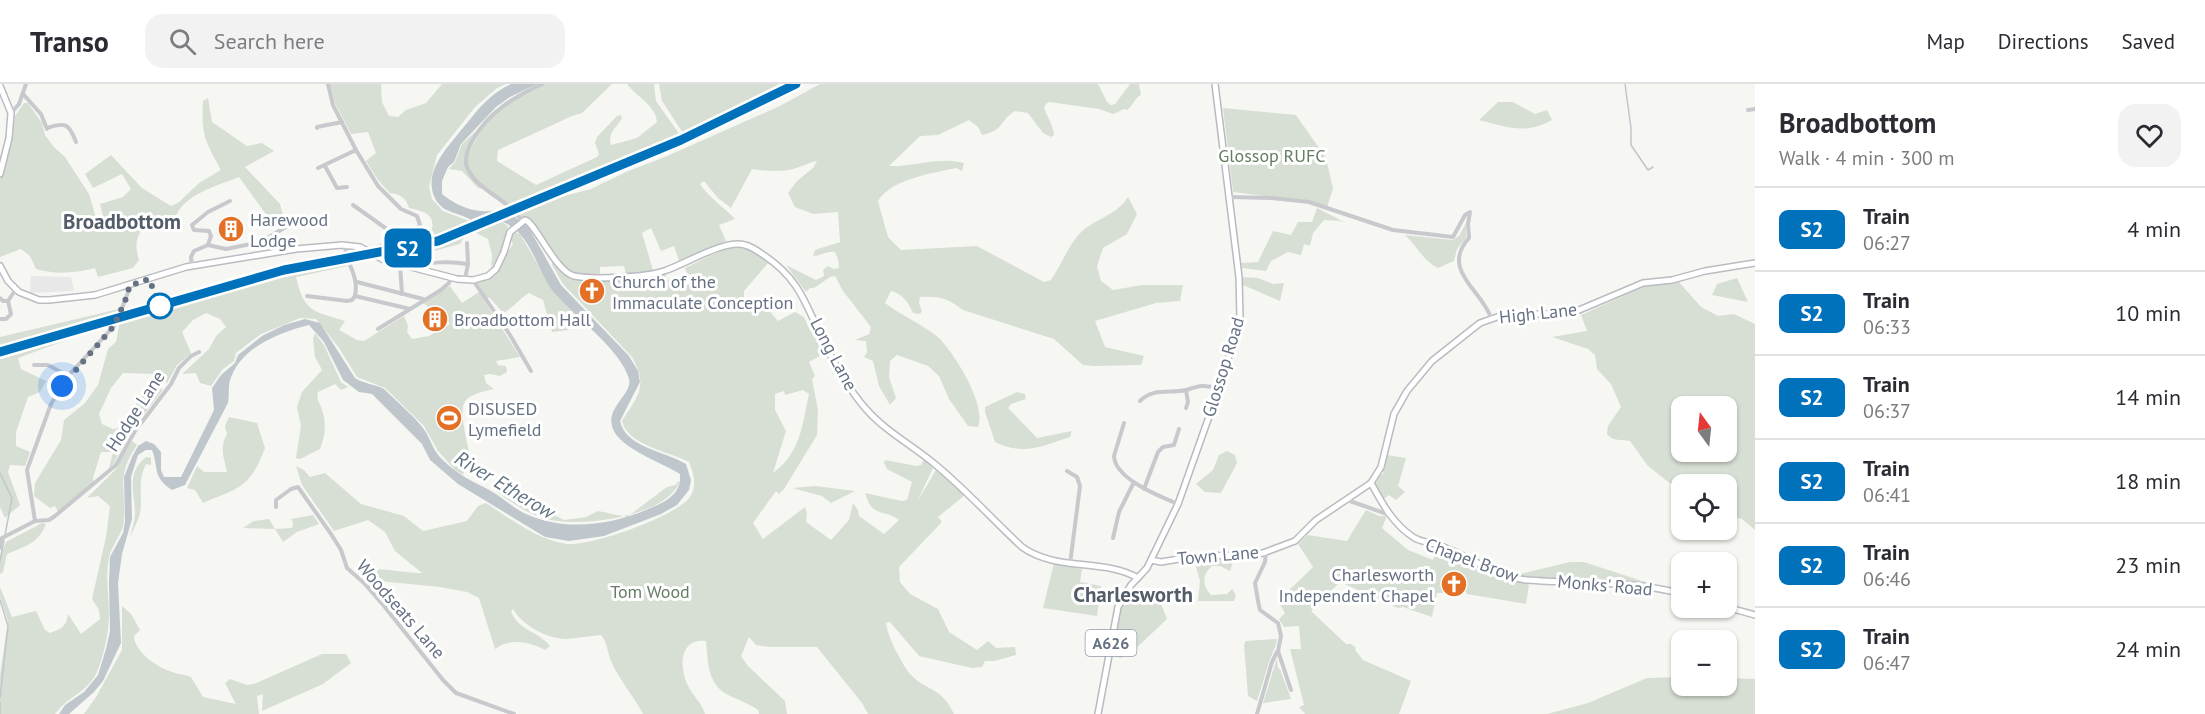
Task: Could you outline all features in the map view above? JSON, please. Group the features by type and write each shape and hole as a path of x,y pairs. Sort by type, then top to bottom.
{"street":[{"path":"11,113 23,94 26,84"},
{"path":"328,84 333,105 378,186 401,209 419,218 418,228 369,251"},
{"path":"0,266 16,289 31,297 49,300 79,298 129,286 193,266 296,249 345,245 360,247 380,259 451,278 473,280 488,276 496,269 511,231 525,221 480,185 467,168 465,159 468,148 490,116 518,95 542,84"},
{"name":"Glossop Road","path":"1138,578 1147,568 1178,504 1219,388 1237,331 1241,309 1230,197 1215,84"},
{"path":"0,86 11,113 9,138 0,174"},
{"path":"23,94 41,114 47,128 64,124 72,132 76,142"},
{"path":"1748,110 1755,109"},
{"path":"317,128 342,122"},
{"path":"318,168 356,150"},
{"path":"325,166 337,188 347,187"},
{"path":"1230,197 1309,202 1393,230 1441,237 1453,237 1465,215 1470,212 1469,238 1460,247 1458,258 1468,284 1487,308 1491,318"},
{"path":"208,245 211,236 209,231 194,230 192,225 208,212 230,201"},
{"path":"353,205 398,237"},
{"path":"193,266 194,251 208,245 226,249 261,242 297,220"},
{"name":"Long Lane","path":"525,221 563,269 575,276 637,277 726,246 739,244 751,247 775,263 797,286 808,304 828,350 866,409 937,465 1022,547 1035,555 1070,564 1116,569 1138,578"},
{"path":"465,280 468,264 467,243"},
{"path":"307,296 350,301 356,296 357,282 348,263 345,245"},
{"path":"417,268 420,265 446,262 468,264"},
{"name":"High Lane","path":"1371,483 1381,467 1394,414 1407,391 1432,361 1480,323 1503,315 1572,313 1643,283 1672,280 1713,269 1755,263"},
{"path":"400,264 402,294"},
{"path":"378,329 441,290 451,278"},
{"path":"473,280 510,335 531,372"},
{"path":"357,282 424,300"},
{"path":"35,521 27,470 51,404 68,376 114,326 129,286"},
{"path":"0,319 6,319 11,314 8,301 16,289"},
{"path":"356,296 410,309"},
{"path":"0,298 8,301"},
{"name":"Hodge Lane","path":"0,549 5,536 35,521 49,520 116,465 135,431 171,384 179,368 198,352"},
{"path":"33,365 57,368 68,376"},
{"path":"1140,401 1150,393 1186,390 1200,385 1219,388"},
{"path":"1186,390 1188,402 1186,408"},
{"path":"1124,423 1113,459 1133,484 1178,504"},
{"path":"1144,489 1158,452 1163,447 1174,445 1179,429"},
{"path":"1172,435 1177,437"},
{"path":"1067,471 1079,476 1080,486 1070,564"},
{"name":"Town Lane","path":"1151,560 1161,562 1197,556 1252,555 1266,552 1295,541 1316,520 1371,483"},
{"name":"Chapel Brow","path":"1371,483 1389,515 1412,536 1508,575 1528,580"},
{"path":"1113,538 1119,512 1133,484"},
{"name":"Woodseats Lane","path":"276,507 276,500 291,489 298,487 341,550 347,568 384,606 443,680 456,693 514,714"},
{"path":"1347,500 1389,515"},
{"path":"1257,714 1281,636 1278,623 1260,610 1255,583 1265,562 1266,552"},
{"name":"A626","path":"1098,714 1118,607 1138,578"},
{"name":"Monks' Road","path":"1528,580 1636,585 1671,592"},
{"path":"1737,610 1755,615"},
{"path":"1278,651 1291,690"}],"shaded area":[{"path":"511,84 537,84 510,97 496,107 461,144 454,162 448,167 442,181 442,194 455,203 472,209 506,210 529,228 561,285 629,356 638,371 640,382 620,421 624,430 630,437 647,448 686,464 691,480 689,490 677,505 661,514 604,536 569,541 545,537 458,484 430,460 422,444 372,394 359,392 343,380 324,342 309,325 275,336 254,348 238,365 230,382 228,403 185,485 172,490 161,481 152,450 146,450 138,455 131,477 132,519 122,554 118,583 121,643 103,681 94,692 69,714 59,714 65,705 84,692 98,675 106,649 110,631 110,557 123,533 124,477 138,446 146,441 154,444 161,452 161,470 164,477 181,477 214,410 212,388 221,375 235,363 238,355 262,336 284,325 305,319 320,323 355,378 384,389 419,423 437,453 452,468 526,514 555,523 601,523 646,510 665,501 675,493 680,482 680,474 624,443 613,429 612,414 629,385 625,368 607,345 552,290 520,234 503,222 491,219 471,220 447,210 439,205 432,191 433,173 441,156 481,106"},
{"path":"31,276 71,277 74,291 30,293"},
{"path":"118,313 115,322 0,355 0,346"}],"green space":[{"path":"330,84 381,84 382,102 389,116 398,117 406,110 426,103 442,84 506,84 497,88 475,107 437,155 429,187 432,199 443,211 469,221 500,221 508,226 500,254 491,268 492,255 488,239 462,226 437,235 393,244 432,229 432,219 418,210 409,208 402,197 390,193 378,180 366,161 376,153 368,132 351,134 335,103"},
{"name":"Tom Wood","path":"545,84 612,84 582,113 498,150 497,161 536,185 597,157 599,154 595,143 597,137 617,116 621,115 622,118 611,133 611,145 637,138 657,122 653,111 627,84 654,84 656,101 680,135 579,176 533,198 537,203 591,189 780,106 820,84 1098,84 1107,102 1111,105 1115,104 1130,84 1139,84 1141,95 1127,110 1113,114 1099,109 1049,102 1044,108 1054,135 1051,137 1043,133 1028,113 1015,111 994,131 982,135 978,127 969,120 938,135 920,136 889,166 936,161 964,163 962,171 956,168 902,182 884,193 878,201 888,237 901,250 977,246 1044,282 1051,280 1072,243 1082,232 1117,209 1128,197 1137,214 1127,234 1103,248 1097,266 1101,281 1113,290 1142,285 1183,285 1180,301 1156,303 1095,321 1105,347 1144,356 1141,365 1093,366 1083,365 1054,339 963,310 943,299 920,297 919,303 922,311 920,314 913,313 905,299 891,291 885,303 935,335 954,356 974,394 980,418 978,427 968,426 949,399 939,376 928,366 897,355 890,361 889,377 896,398 890,405 879,386 873,361 864,357 867,352 866,341 855,340 869,334 871,327 843,291 835,276 806,292 786,265 816,280 824,276 823,270 828,266 834,269 839,268 835,252 813,256 815,250 840,242 838,212 813,214 795,207 788,193 817,161 784,171 752,169 731,208 718,198 704,181 700,184 735,219 719,225 726,241 679,261 674,246 661,251 651,228 642,233 653,270 626,274 624,266 600,267 600,278 646,278 665,273 667,280 675,278 679,288 691,284 685,268 724,250 748,249 768,263 744,291 744,312 765,306 778,321 795,312 804,317 811,332 816,334 825,353 809,362 815,376 812,379 818,410 817,435 784,489 779,494 776,491 753,523 763,539 805,507 806,522 831,540 849,520 853,503 859,516 884,534 899,520 875,510 865,493 902,501 907,500 912,482 887,469 885,460 917,466 921,465 924,459 933,468 917,502 936,470 965,495 938,517 942,522 899,567 900,582 910,594 938,609 949,632 977,650 988,641 996,648 1015,647 1016,655 985,661 982,667 972,668 919,656 890,622 886,623 895,650 910,674 944,698 954,714 868,714 862,703 817,647 769,647 756,645 749,637 741,656 748,666 785,701 787,714 759,714 758,710 721,690 712,678 706,641 697,641 686,649 683,671 688,686 705,714 643,714 614,668 601,635 566,639 551,637 529,626 513,609 511,611 518,623 550,646 545,650 533,644 513,642 495,649 479,598 467,592 440,587 369,580 360,571 383,569 422,573 395,551 385,532 368,520 334,531 302,485 296,466 310,477 325,473 361,504 404,516 423,531 467,521 478,506 486,503 535,533 567,544 595,540 632,529 668,513 690,497 694,489 694,480 689,462 640,442 626,429 622,421 639,390 640,376 632,357 563,284 552,265 554,253 529,217 522,218 486,189 478,188 462,171 449,169 455,162 462,144 476,131 466,149 468,155 483,129 498,111 518,97","holes":["803,390 809,394 802,428 795,447 773,473 786,431 775,410 775,394 784,391 785,395"]},
{"path":"659,84 780,84 683,133 662,101"},
{"path":"208,98 212,122 247,146 262,143 274,151 245,167 280,204 285,222 275,227 239,177 209,188 190,199 176,215 174,225 166,231 157,221 145,227 138,236 136,247 139,260 133,268 98,277 95,268 66,273 36,269 30,256 21,249 0,257 0,179 15,116 24,103 28,103 42,123 45,135 65,157 89,194 96,218 104,220 100,204 123,197 131,189 122,174 93,188 85,174 111,155 142,188 171,206 178,203 199,183 221,170 204,130 203,101"},
{"path":"1498,102 1513,102 1535,114 1547,110 1552,120 1533,127 1516,128 1479,120"},
{"name":"Glossop RUFC","path":"1223,108 1296,115 1326,158 1333,189 1327,207 1305,201 1233,192"},
{"path":"1317,208 1346,223 1324,220 1313,233 1310,246 1304,244 1301,255 1288,252 1271,261 1266,271 1242,268 1241,263 1258,262 1273,231 1291,235 1298,222 1312,222"},
{"path":"1466,223 1466,238 1457,249 1454,261 1438,268 1424,257 1405,235 1453,240 1459,236"},
{"path":"513,231 520,234 552,289 579,319 568,330 552,332 543,300 529,293 503,313 490,298 487,298 477,282 490,276 499,267 513,244 511,240"},
{"path":"466,234 460,244 400,260 391,254 416,250"},
{"path":"345,263 348,266 296,277 307,304 318,312 345,321 339,330 357,340 364,341 404,316 408,326 407,332 412,339 429,336 450,324 423,303 450,286 462,303 479,292 520,357 496,361 498,365 506,366 507,372 500,376 484,375 486,383 494,389 473,395 464,404 463,418 470,459 467,461 463,475 455,470 438,451 424,426 385,388 357,377 339,348 316,319 300,318 261,334 236,353 234,361 223,369 211,386 200,383 196,373 182,374 209,349 216,336 226,327 220,319 206,313 193,320 182,332 191,353 177,365 167,383 156,374 123,373 111,388 99,414 102,424 113,429 121,428 146,388 153,381 159,381 162,391 126,438 109,469 113,452 101,452 93,478 94,483 58,512 55,506 50,508 34,496 35,483 61,440 64,420 85,403 98,385 108,349 116,342 120,321 272,277"},
{"path":"1242,277 1258,278 1273,284 1284,283 1280,301 1243,285"},
{"path":"1737,278 1748,302 1712,295 1717,284"},
{"path":"1678,281 1701,307 1718,316 1734,314 1755,324 1755,530 1737,518 1737,474 1671,474 1671,484 1648,466 1630,441 1609,437 1608,426 1621,407 1611,384 1597,369 1595,355 1588,349 1552,337 1587,331 1581,315 1643,287"},
{"path":"119,309 118,313 0,346 0,337"},
{"path":"115,322 18,358 21,369 46,381 40,392 28,397 16,432 16,446 30,452 25,466 10,465 8,472 20,505 5,518 0,507 0,355"},
{"path":"315,333 324,345 341,382 348,387 341,390 335,384 318,392 324,420 323,439 320,449 300,459 296,458 301,426 297,407 302,392 322,370 315,357 313,339"},
{"path":"1017,392 1025,394 1026,399 1011,404 1008,408 1037,438 1072,431 1070,437 1024,449 995,442 985,407"},
{"path":"229,417 257,423 265,448 254,471 242,485 203,503 195,490 187,488 197,466 204,472 227,472 223,448 227,434 225,426"},
{"path":"132,441 137,445 124,473 124,520 109,558 108,628 97,672 83,690 65,703 55,714 0,714 0,675 8,621 0,597 0,587 12,617 36,611 45,630 50,633 63,626 68,614 81,634 100,619 99,610 92,599 106,537 110,506 98,496 87,498 115,470"},
{"path":"1227,451 1235,455 1237,463 1221,493 1205,492 1196,484 1213,470 1219,455"},
{"path":"1387,455 1406,458 1398,486 1405,492 1396,500 1389,495 1383,500 1375,485 1384,473 1382,471"},
{"path":"146,457 151,458 151,465 146,464 143,470 140,514 130,537 135,517 133,478 139,464"},
{"path":"678,481 679,483 671,495 657,504 631,514 667,487 676,485"},
{"path":"815,486 855,491 831,503 822,496 792,488"},
{"path":"494,490 531,503 564,520 586,517 598,511 623,516 579,522 547,519 526,511"},
{"path":"1366,510 1379,516 1387,516 1382,528 1408,550 1433,560 1438,548 1529,585 1526,604 1466,592 1437,593 1432,617 1403,607 1398,608 1340,582 1311,611 1346,644 1351,644 1356,648 1355,650 1363,660 1411,681 1399,714 1305,714 1299,707 1304,705 1290,649 1301,649 1299,626 1284,627 1279,619 1285,613 1278,601 1313,567 1298,544 1308,535 1347,541"},
{"path":"313,515 319,524 297,532 283,542 275,529 292,528 291,519"},
{"path":"269,519 275,529 243,528 254,521"},
{"path":"42,523 46,524 35,540 7,554 3,572 0,574 0,556 6,542"},
{"path":"1234,559 1230,571 1220,566 1212,566 1204,580 1211,595 1227,594 1232,589 1236,595 1234,601 1198,601 1200,581 1194,560"},
{"path":"1570,562 1584,562 1648,583 1644,585 1516,575"},
{"path":"1054,563 1082,569 1080,582 1101,586 1097,616 1043,608"},
{"path":"1155,588 1167,619 1133,651 1127,650 1122,658 1112,656 1119,612 1123,603 1132,604"},
{"path":"122,606 131,614 140,630 134,636 141,652 162,668 191,677 203,697 236,704 225,683 230,679 247,685 254,684 322,654 346,654 351,663 323,684 262,711 263,694 257,696 259,714 84,714 122,650"},
{"path":"1277,639 1257,701 1248,696 1244,645 1246,641"},
{"path":"1277,658 1278,668 1291,699 1263,703"},
{"path":"1671,677 1671,696 1737,696 1737,678 1755,679 1755,714 1547,714 1588,703 1647,678"}],"waterway":[{"path":"1625,84 1631,128"},
{"path":"1631,129 1631,145 1648,170 1653,167"},
{"path":"0,473 12,498 5,535"},
{"path":"0,561 4,540"},
{"path":"0,600 8,626 0,698"},
{"path":"0,702 0,714"}],"railway":[{"path":"0,352 284,270 411,248 449,238 682,139 796,84"}],"train":[{"name":"S2","path":"0,352 284,270 438,241 681,140 796,84"}],"place":[{"name":"Harewood Lodge","path":"231,229"},
{"name":"Church of the Immaculate Conception","path":"592,291"},
{"name":"Broadbottom Hall","path":"435,319"},
{"name":"DISUSED Lymefield","path":"449,418"},
{"name":"Charlesworth Independent Chapel","path":"1454,584"}],"district":[{"name":"Broadbottom","path":"122,221"},
{"name":"Charlesworth","path":"1133,594"}],"route":[{"path":"62,386 68,376 114,326 128,294 129,286 149,279 160,306"}],"water label":[{"name":"River Etherow","path":"505,485"}]}
